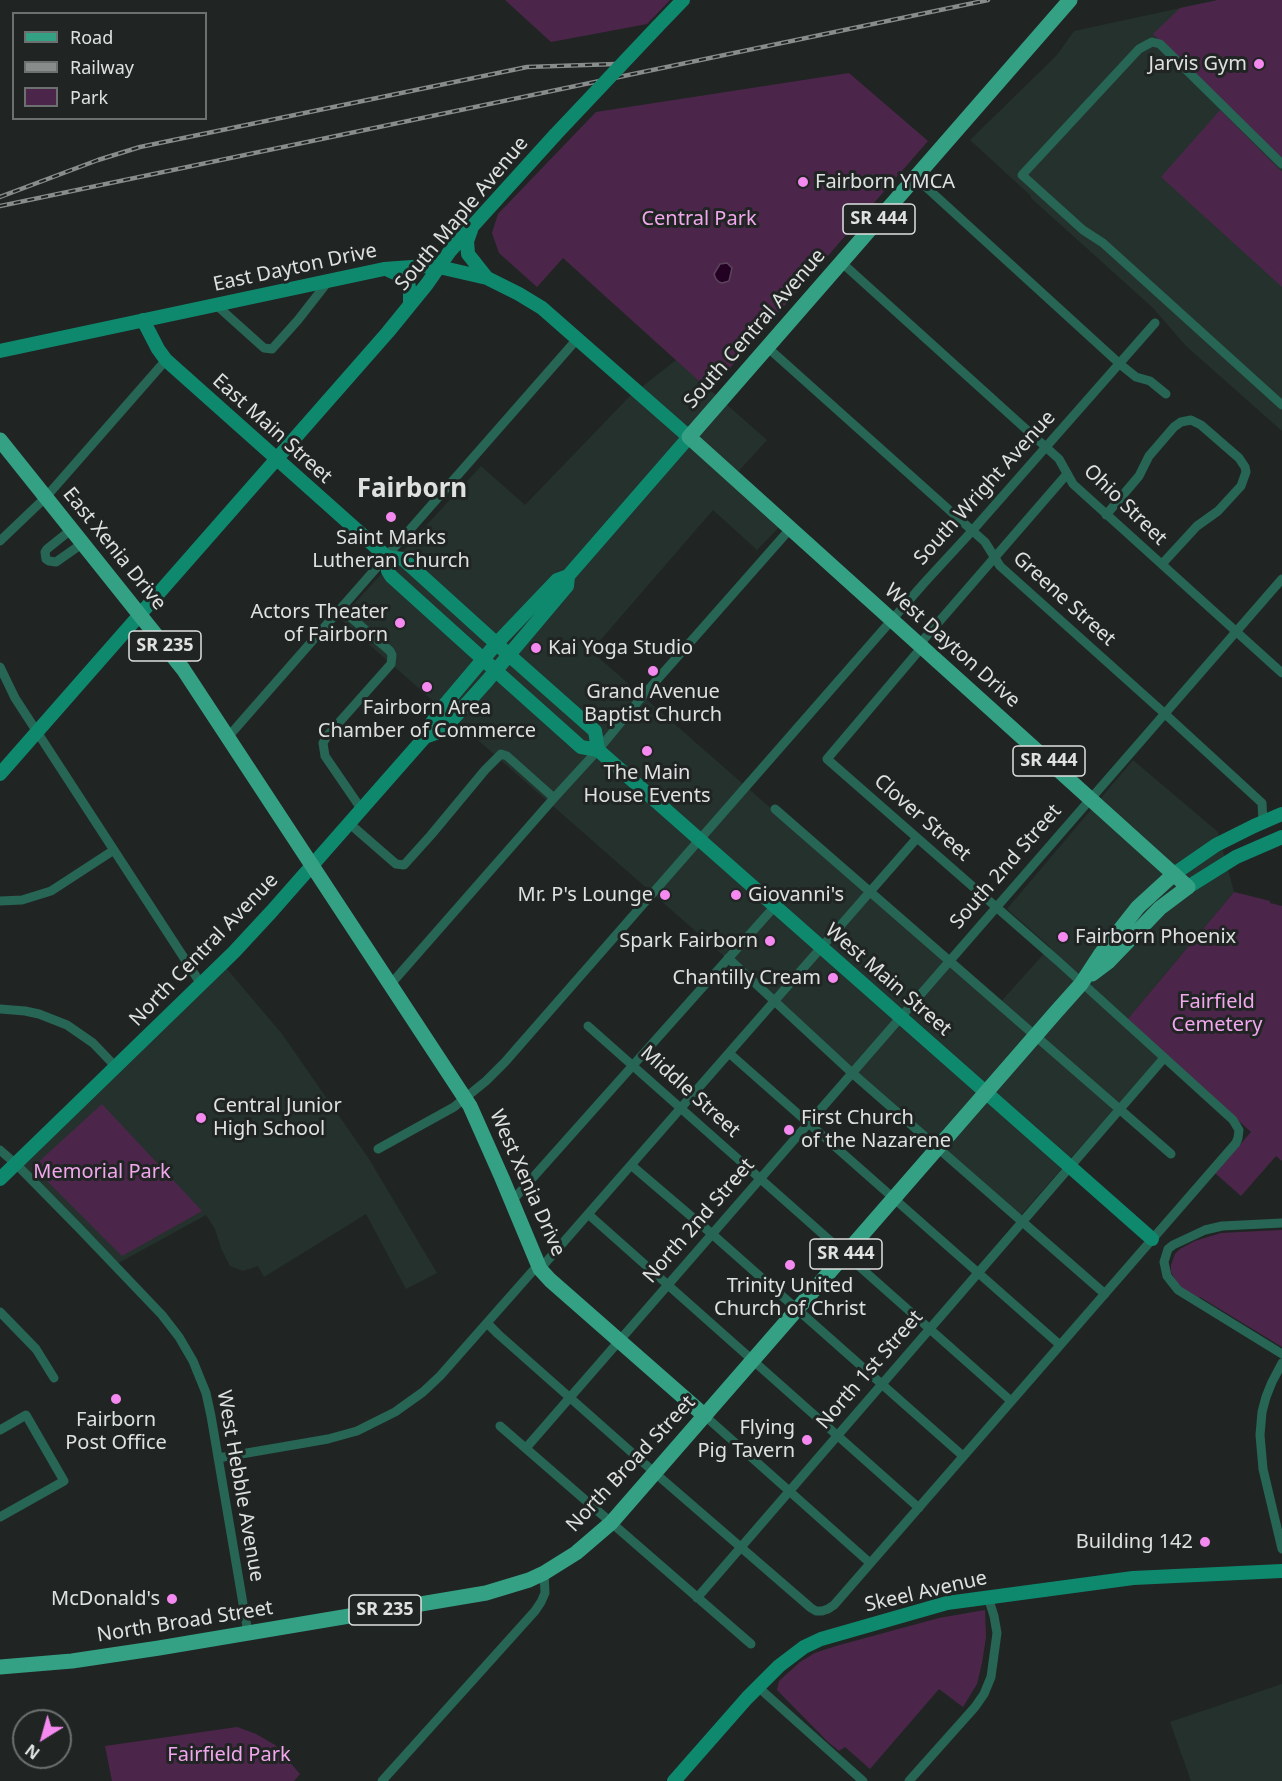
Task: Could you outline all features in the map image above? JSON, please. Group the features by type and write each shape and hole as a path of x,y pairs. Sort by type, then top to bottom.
{"main road":[{"name":"South Central Avenue","path":"688,438 1070,0"},
{"name":"West Dayton Drive","path":"688,438 1188,886"},
{"name":"East Xenia Drive","path":"0,440 183,669 312,865"},
{"name":"West Xenia Drive","path":"312,865 473,1111 539,1267 550,1280 705,1416"},
{"name":"SR 444","path":"986,1092 1081,984 1100,955 1138,908 1174,874"},
{"name":"SR 444","path":"1081,984 1108,962 1160,908 1188,886"},
{"name":"North Broad Street","path":"0,1668 72,1661 486,1593 515,1586 544,1573 576,1553 611,1523 986,1092"}],"street":[{"name":"South Maple Avenue","path":"0,774 410,305 450,251 555,135 683,0"},
{"path":"1282,164 1160,44 1152,42 1139,49 1022,175 1083,230 1103,243 1282,405"},
{"path":"915,177 1136,377 1150,381 1166,394"},
{"path":"471,228 466,249 471,259 487,278"},
{"name":"Ohio Street","path":"841,262 1046,447 1062,463 1073,484 1282,673"},
{"name":"East Dayton Drive","path":"0,351 384,268 439,267 487,278 542,308 688,438"},
{"path":"384,268 408,282 411,292 410,305"},
{"path":"215,304 264,348 272,349 330,279"},
{"name":"East Main Street","path":"143,320 166,360 387,557 403,559 509,656"},
{"name":"South Wright Avenue","path":"378,1149 454,1107 505,1062 1155,322"},
{"path":"228,737 578,338"},
{"name":"Greene Street","path":"767,347 988,545 1000,566 1262,803 1263,822"},
{"path":"0,542 46,498 166,360"},
{"path":"1106,515 1139,476 1149,456 1178,424 1186,420 1196,422 1217,438 1242,462 1246,472 1244,482 1218,511 1197,526 1162,564"},
{"name":"South Central Avenue","path":"496,644 540,596 557,580 568,576 688,438"},
{"path":"922,647 924,639 1067,474"},
{"path":"72,529 47,549 46,559 56,562 83,543"},
{"path":"390,985 790,529"},
{"name":"East Main Street","path":"387,557 391,576 495,671"},
{"name":"South Central Avenue","path":"509,656 567,586 568,576"},
{"name":"South 2nd Street","path":"900,1017 1282,579"},
{"path":"341,609 392,655 391,664 323,743 326,756 362,810"},
{"name":"North Central Avenue","path":"0,1179 201,984 272,911 425,737 442,708 496,644"},
{"name":"Clover Street","path":"922,647 827,759 1233,1120 1239,1130 1236,1143 1152,1239"},
{"name":"West Main Street","path":"509,656 595,731 598,750"},
{"name":"North Central Avenue","path":"425,737 436,733 452,720 509,656"},
{"path":"0,667 15,698 201,984"},
{"name":"West Main Street","path":"495,671 582,747 598,750 1152,1239"},
{"path":"350,824 396,864 404,865 501,754 507,756 554,798"},
{"path":"776,808 1171,1154"},
{"path":"1174,874 1226,840 1282,814"},
{"path":"1188,886 1236,857 1282,837"},
{"path":"218,1458 328,1439 372,1424 396,1412 423,1392 588,1214 917,838"},
{"path":"1207,876 1209,865 1226,840"},
{"path":"0,901 22,900 51,891 114,850"},
{"path":"512,1201 775,906"},
{"path":"728,958 851,1072 1105,1294"},
{"path":"0,1009 39,1014 68,1025 93,1043 116,1067"},
{"name":"North 2nd Street","path":"526,1448 900,1017"},
{"name":"Middle Street","path":"588,1026 1011,1401"},
{"path":"729,1053 1060,1345"},
{"name":"North 1st Street","path":"697,1598 1164,1058"},
{"name":"West Hebble Avenue","path":"0,1150 162,1315 179,1337 193,1361 206,1393 248,1633"},
{"path":"631,1165 963,1456"},
{"path":"588,1214 919,1508"},
{"path":"1282,1223 1222,1226 1205,1230 1173,1245 1165,1256 1164,1267 1167,1276 1178,1290 1282,1354"},
{"path":"487,1323 811,1608 822,1611 834,1605 1152,1239"},
{"path":"0,1312 36,1349 54,1378"},
{"path":"1282,1363 1266,1397 1260,1435 1261,1459 1282,1549"},
{"path":"0,1430 26,1415 64,1481 0,1517"},
{"name":"West Xenia Drive","path":"705,1416 870,1563"},
{"path":"500,1426 750,1644"},
{"name":"Skeel Avenue","path":"674,1781 758,1687 789,1658 804,1647 821,1639 947,1603 1133,1578 1282,1571"},
{"path":"382,1781 535,1611 545,1593 544,1573"},
{"path":"909,1781 984,1694 991,1677 997,1633 988,1597"},
{"path":"758,1687 863,1781"}],"shaded area":[{"path":"1218,0 1282,0 1282,431 1186,346 1153,308 970,140 1057,55 1074,31"},
{"path":"727,263 732,268 729,281 719,282 714,274 720,264"},
{"path":"676,360 767,440 737,473 786,520 757,550 713,510 591,651 997,1006 1050,947 1007,909 1133,760 1218,832 1234,892 1128,1019 1163,1053 1020,1216 340,619 481,466 525,505 629,397"},
{"name":"Central Junior High School","path":"222,963 282,1034 369,1159 437,1273 406,1289 366,1214 264,1277 258,1266 243,1271 230,1266 215,1229 206,1215 115,1265 15,1164"},
{"path":"1282,1684 1282,1781 1191,1781 1170,1722"}],"green space":[{"path":"505,0 670,0 647,24 551,42"},
{"path":"1218,0 1282,0 1282,158 1153,34 1180,8"},
{"name":"Central Park","path":"849,73 928,141 710,391 563,258 537,287 499,253 492,233 498,214 596,112"},
{"path":"1220,110 1282,172 1282,287 1161,177"},
{"name":"Fairfield Cemetery","path":"1234,892 1282,906 1282,1161 1276,1156 1241,1196 1215,1173 1251,1132 1127,1020"},
{"name":"Memorial Park","path":"102,1104 202,1211 122,1256 33,1167"},
{"path":"1282,1230 1282,1347 1183,1289 1171,1272 1175,1254 1195,1241 1221,1233"},
{"path":"985,1610 986,1637 982,1663 977,1684 963,1707 939,1689 870,1769 845,1747 839,1751 827,1741 777,1690 779,1681 800,1662 815,1653 939,1618"},
{"name":"Fairfield Park","path":"237,1727 256,1734 275,1745 300,1774 294,1781 112,1781 105,1746"}],"railway":[{"path":"0,206 988,0"},
{"path":"0,197 98,160 140,147 527,67 616,64"}],"place":[{"name":"Jarvis Gym","path":"1259,64"},
{"name":"Fairborn YMCA","path":"803,182"},
{"name":"Saint Marks Lutheran Church","path":"391,517"},
{"name":"Actors Theater of Fairborn","path":"400,623"},
{"name":"Kai Yoga Studio","path":"536,648"},
{"name":"Grand Avenue Baptist Church","path":"653,671"},
{"name":"Fairborn Area Chamber of Commerce","path":"427,687"},
{"name":"The Main House Events","path":"647,751"},
{"name":"Mr. P's Lounge","path":"665,895"},
{"name":"Giovanni's","path":"736,895"},
{"name":"Fairborn Phoenix","path":"1063,937"},
{"name":"Spark Fairborn","path":"770,941"},
{"name":"Chantilly Cream","path":"833,978"},
{"name":"Central Junior High School","path":"201,1118"},
{"name":"First Church of the Nazarene","path":"789,1130"},
{"name":"Trinity United Church of Christ","path":"790,1265"},
{"name":"Fairborn Post Office","path":"116,1399"},
{"name":"Flying Pig Tavern","path":"807,1440"},
{"name":"Building 142","path":"1205,1542"},
{"name":"McDonald's","path":"172,1599"}],"district":[{"name":"Fairborn","path":"412,490"}]}
